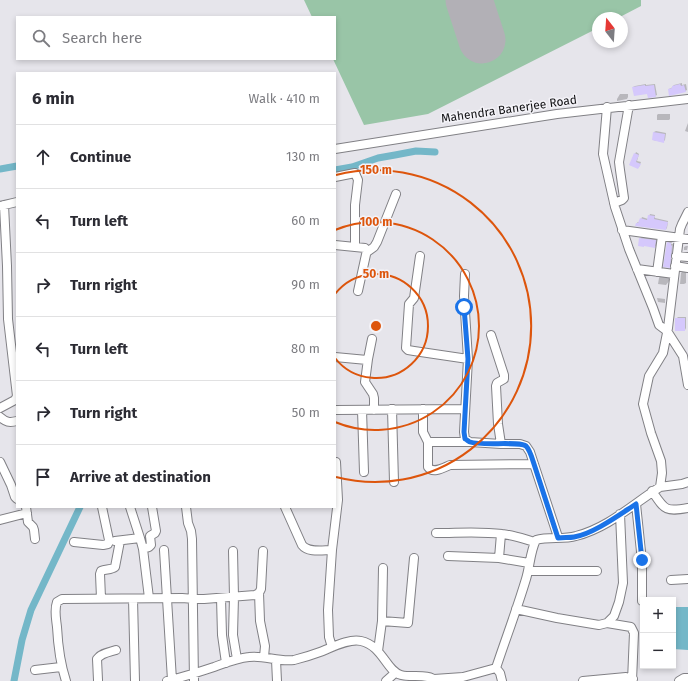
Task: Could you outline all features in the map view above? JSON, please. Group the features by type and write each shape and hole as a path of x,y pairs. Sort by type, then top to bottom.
{"street":[{"name":"Mahendra Banerjee Road","path":"336,149 557,114 688,99"},
{"path":"614,203 624,198 619,162 629,105"},
{"path":"607,108 603,154 614,203 629,249 659,325 667,331 683,356 688,385"},
{"path":"336,177 354,173 358,178 355,205 355,246"},
{"path":"358,291 367,252 374,247 377,242 396,194"},
{"path":"0,408 15,400 16,396 3,278 2,205 16,202"},
{"path":"660,487 662,472 661,461 643,404 649,376 663,353 679,238 682,224 688,212"},
{"path":"622,230 688,238"},
{"path":"657,272 662,236"},
{"path":"336,245 366,248 367,252"},
{"path":"420,256 414,298 409,304 406,348 414,351 468,359"},
{"path":"676,256 688,257"},
{"path":"637,269 657,272 688,268"},
{"path":"465,274 464,296 468,359 464,432 465,439 470,442"},
{"path":"491,335 504,375 504,379 497,383 496,386 497,420 502,444"},
{"path":"372,339 365,382 373,394 374,410"},
{"path":"336,357 368,359"},
{"path":"392,409 394,482"},
{"path":"423,409 423,432 428,442 428,467 431,470 437,470 450,466 534,464"},
{"path":"336,410 465,409"},
{"path":"362,410 364,472"},
{"path":"0,417 11,423 16,421"},
{"path":"428,442 520,444 526,446 530,452 558,538"},
{"path":"0,462 12,485 16,498"},
{"path":"332,647 329,637 328,610 332,550 338,500 336,462"},
{"path":"496,668 516,609 536,540 542,538 574,537 586,533 620,514 660,487 688,482"},
{"path":"652,491 666,509 673,510 688,508"},
{"path":"636,504 642,560 642,597"},
{"path":"102,508 109,542"},
{"path":"130,508 143,549 148,598"},
{"path":"143,549 151,545 150,536 156,531 152,508"},
{"path":"186,508 192,539 194,677"},
{"path":"285,508 304,548 309,550 332,550"},
{"path":"0,520 26,510 28,522 33,526 36,539"},
{"path":"607,623 614,616 620,602 623,583 620,514"},
{"path":"436,533 501,534 535,542"},
{"path":"499,558 501,534"},
{"path":"74,542 103,545 108,544 109,542 140,538"},
{"path":"101,598 100,574 101,571 113,569 115,567 120,540"},
{"path":"164,550 170,680 194,677 226,663 250,656 276,660 295,660 350,641 359,640 378,650 395,673 402,676 428,677 435,680 463,677 496,668"},
{"path":"233,551 233,635 237,659"},
{"path":"263,552 260,593 260,621 265,646 264,657"},
{"path":"448,556 499,558 528,567 597,571"},
{"path":"382,621 408,623 414,558"},
{"path":"378,650 382,621 383,568"},
{"path":"671,580 688,579"},
{"path":"66,681 61,667 55,608 57,602 62,600 101,598 221,598 255,595 260,593"},
{"path":"221,598 222,635 226,663"},
{"path":"133,599 135,681"},
{"path":"516,609 564,619 631,627 634,633 632,680 626,677 582,681"},
{"path":"98,680 99,656 116,650"},
{"path":"276,660 276,681"},
{"path":"35,670 61,667"},
{"path":"496,668 500,673 502,681"},
{"path":"386,681 395,673"},
{"path":"679,681 684,678 688,678"},
{"path":"94,681 106,681"}],"green space":[{"path":"304,0 458,0 473,44 500,35 489,0 641,0 641,6 628,13 592,12 592,31 428,114 364,125 333,60 336,60 336,16 312,16"}],"water":[{"path":"676,607 688,607 688,650 676,649"}],"building":[{"path":"680,84 681,86 684,85 686,92 669,96 668,89 672,88 672,86"},
{"path":"654,85 656,97 648,98 647,94 634,96 632,87"},
{"path":"653,132 665,134 664,143 652,140"},
{"path":"634,153 639,155 636,162 641,164 638,169 629,165"},
{"path":"648,215 655,216 654,219 668,222 666,230 635,226 640,218 647,220"},
{"path":"639,238 656,240 655,248 638,246"},
{"path":"667,242 671,243 672,246 670,268 663,267"},
{"path":"675,318 685,318 685,331 675,331"}],"waterway":[{"path":"336,170 352,167 378,158 416,151 435,152"},
{"path":"0,169 16,166"},
{"path":"14,681 22,640 31,610 80,508"}],"runway":[{"path":"469,0 482,40"}],"route":[{"path":"464,307 468,359 464,432 465,439 470,442 520,444 526,446 530,452 558,538 574,537 586,533 636,504 642,560"}]}
